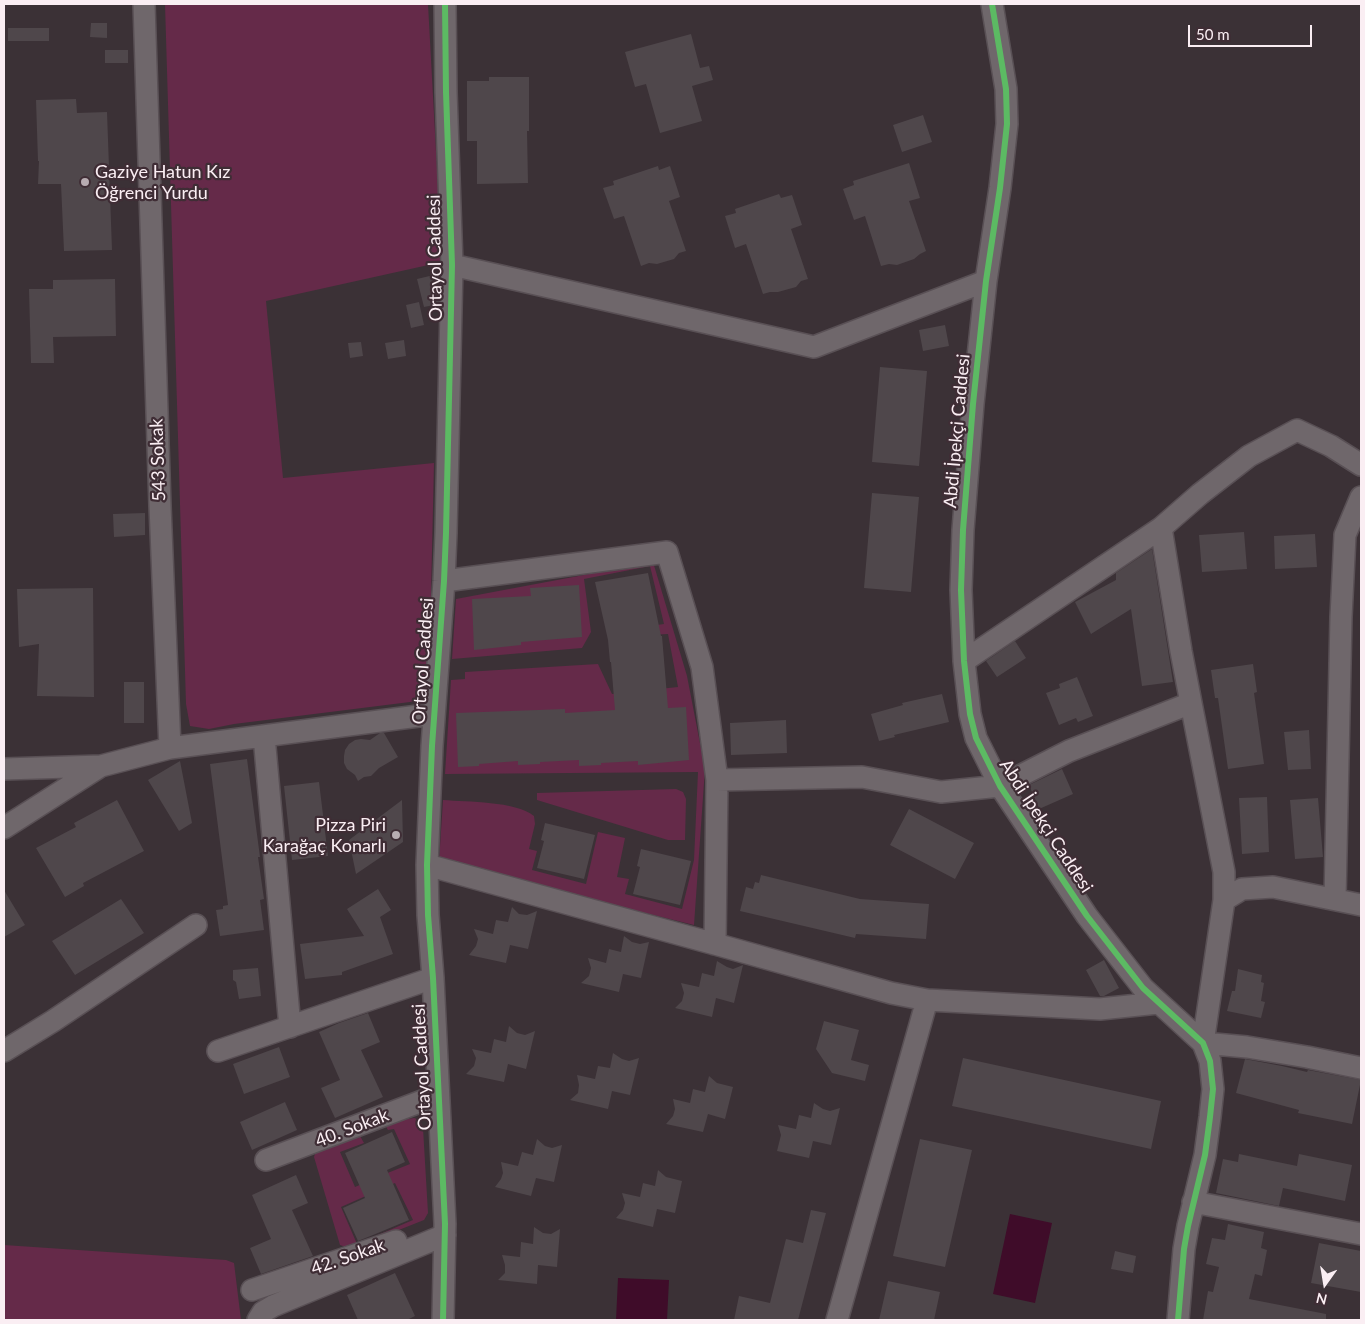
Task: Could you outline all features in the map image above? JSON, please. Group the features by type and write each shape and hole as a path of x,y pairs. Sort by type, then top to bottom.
{"street":[{"name":"543 Sokak","path":"144,4 159,497 170,748"},
{"name":"Ortayol Caddesi","path":"443,1320 445,1230 427,865 434,714 444,581 452,265 445,4"},
{"name":"Abdi İpekçi Caddesi","path":"992,4 1006,88 1008,124 986,281 973,404 963,530 961,590 964,661 970,714 976,738 1000,786 1087,916 1143,988 1203,1043 1210,1061 1213,1089 1210,1117 1184,1249 1178,1320"},
{"path":"452,265 814,347 986,281"},
{"path":"964,661 1162,528 1200,494 1249,456 1297,430 1331,446 1361,465"},
{"path":"1335,899 1341,617 1345,535 1361,497"},
{"path":"1162,528 1181,651 1224,872 1224,900 1203,1043 1247,1046 1361,1068"},
{"path":"444,581 667,552 702,667 717,780 715,944"},
{"path":"717,780 862,777 941,792 1000,786 1069,752 1191,703"},
{"path":"4,769 101,766 170,748 434,714"},
{"path":"264,736 290,1026"},
{"path":"4,828 101,766"},
{"path":"427,865 891,993 927,1000 1100,1009 1158,1003"},
{"path":"1224,900 1242,889 1273,887 1361,905"},
{"path":"4,1051 196,925"},
{"path":"218,1052 432,978"},
{"path":"837,1320 927,1000"},
{"name":"40. Sokak","path":"266,1160 438,1095"},
{"path":"1193,1202 1361,1234"},
{"path":"258,1320 263,1312 273,1306 445,1230"},
{"name":"42. Sokak","path":"252,1290 445,1230"}],"shaded area":[{"path":"165,4 428,4 442,262 266,301 283,478 434,463 429,682 418,701 234,724 209,729 190,726 186,704"},
{"path":"653,562 687,676 705,769 694,925 439,862 443,800 515,807 534,816 535,824 529,849 537,851 532,870 586,884 598,832 625,838 617,877 629,879 625,894 682,909 694,860 698,772 445,774 451,680 465,679 465,672 598,664 612,694 678,687 668,634 609,637 607,632 664,624 650,566 584,579 591,632 582,648 452,659 456,599"},
{"path":"676,789 683,792 686,799 685,840 668,840 537,800 537,793"},
{"path":"414,1118 420,1120 423,1128 428,1213 424,1220 351,1249 340,1245 314,1157 316,1151 355,1136 360,1136 364,1143 340,1152 355,1187 410,1164 394,1129 388,1130 384,1123","holes":["395,1183 413,1220 357,1244 341,1207"]},
{"path":"1010,1214 1052,1223 1035,1303 993,1294"},
{"path":"4,1245 226,1260 234,1263 241,1320 4,1320"},
{"path":"618,1278 669,1280 667,1320 616,1320"}],"building":[{"path":"91,23 107,23 107,38 90,37"},
{"path":"8,28 49,28 49,41 8,41"},
{"path":"691,34 700,68 709,66 713,80 692,86 702,121 660,133 646,84 635,87 625,52"},
{"path":"105,50 128,50 128,63 105,63"},
{"path":"489,77 529,77 528,183 477,184 477,141 467,141 467,81 489,81"},
{"name":"Gaziye Hatun Kız Öğrenci Yurdu","path":"76,99 77,113 107,112 112,250 64,251 61,184 38,184 39,161 36,100"},
{"path":"923,115 932,142 902,152 893,125"},
{"path":"909,163 920,198 909,201 926,251 914,259 897,265 881,266 865,216 854,220 843,189 854,185 853,181"},
{"path":"658,166 659,170 670,166 680,197 669,201 686,251 679,253 674,259 641,266 624,216 614,219 603,188 614,185 613,181"},
{"path":"779,194 781,198 792,195 802,225 791,229 808,279 801,281 796,287 763,294 746,244 735,248 725,216 736,213 735,209"},
{"path":"438,274 439,304 424,307 417,279"},
{"path":"115,279 116,336 53,337 54,363 31,363 29,289 53,289 53,280"},
{"path":"419,302 424,325 411,328 406,305"},
{"path":"945,325 949,346 923,351 919,330"},
{"path":"404,340 406,356 388,359 385,343"},
{"path":"361,342 363,356 350,358 348,343"},
{"path":"880,367 927,371 919,466 872,462"},
{"path":"872,493 919,497 911,592 864,588"},
{"path":"145,513 145,535 114,537 113,514"},
{"path":"1244,532 1247,569 1202,572 1199,535"},
{"path":"1315,534 1317,567 1275,569 1274,536"},
{"path":"1152,549 1173,682 1142,686 1131,609 1091,634 1075,602 1116,580 1116,573"},
{"path":"648,573 662,636 668,708 686,707 689,760 638,765 638,761 579,766 579,760 518,765 518,761 458,767 456,713 565,709 565,713 615,710 608,640 595,582"},
{"path":"579,585 582,637 521,642 521,645 474,650 472,599 531,596 530,588"},
{"path":"93,588 94,697 37,696 39,644 19,647 17,589"},
{"path":"1015,641 1026,658 997,677 986,661"},
{"path":"1253,664 1257,692 1254,693 1264,764 1228,769 1218,698 1215,698 1211,670"},
{"path":"1077,677 1093,716 1078,722 1076,718 1059,725 1046,693 1060,688 1059,684"},
{"path":"124,682 144,682 144,723 124,723"},
{"path":"942,694 949,722 894,735 895,737 879,741 871,714 903,705 902,703"},
{"path":"786,720 787,753 731,755 730,723"},
{"path":"1309,730 1311,769 1288,770 1284,732"},
{"path":"380,733 384,733 398,757 379,768 371,776 364,777 358,781 344,763 345,750 355,740 370,740"},
{"path":"247,759 260,857 258,857 264,899 260,900 264,930 220,936 216,910 223,909 223,906 228,905 210,764"},
{"path":"180,761 192,823 179,831 148,780"},
{"path":"1062,769 1073,794 1039,809 1029,785"},
{"path":"319,782 328,856 292,860 284,786"},
{"path":"1267,797 1269,852 1242,854 1239,798"},
{"path":"1318,798 1323,857 1295,859 1290,800"},
{"path":"117,800 144,851 83,883 84,886 65,897 36,848 76,827 74,823"},
{"path":"402,800 403,842 356,874 349,840"},
{"path":"909,809 974,843 955,879 890,845"},
{"path":"545,823 595,835 584,879 537,868 544,841 541,840"},
{"path":"641,849 691,861 680,905 633,894 640,867 637,866"},
{"path":"761,875 860,899 929,904 926,939 856,934 855,938 740,911 746,887 753,889 755,882 759,883"},
{"path":"378,889 391,910 380,917 393,954 342,972 342,975 305,979 300,944 364,936 347,909"},
{"path":"4,890 25,925 4,937"},
{"path":"121,899 144,933 75,975 52,941"},
{"path":"512,907 519,914 527,915 537,911 528,949 510,945 506,963 469,955 476,946 478,939 474,929 493,934 496,920 508,922"},
{"path":"624,936 632,942 640,944 649,942 641,978 623,974 619,992 581,983 589,976 591,968 588,958 606,963 609,949 621,952"},
{"path":"1104,960 1119,988 1104,996 1100,996 1086,970"},
{"path":"717,961 733,969 743,965 734,1003 716,998 712,1017 675,1008 682,1001 684,993 681,983 699,987 702,973 714,976"},
{"path":"258,968 261,996 239,999 236,982 233,980 233,970"},
{"path":"1238,969 1262,975 1261,982 1264,983 1261,1001 1265,1002 1261,1018 1227,1011 1232,991 1235,991"},
{"path":"368,1013 380,1042 361,1050 383,1097 335,1118 321,1088 340,1080 319,1032"},
{"path":"824,1021 859,1030 851,1060 869,1065 865,1081 832,1073 816,1049"},
{"path":"509,1026 517,1033 525,1035 535,1031 526,1069 508,1064 504,1082 466,1074 474,1066 476,1058 472,1049 491,1053 494,1039 506,1042"},
{"path":"279,1047 290,1077 244,1094 233,1064"},
{"path":"613,1053 629,1061 639,1058 630,1095 612,1091 608,1109 570,1100 578,1093 577,1075 595,1079 598,1066 610,1068"},
{"path":"963,1058 1161,1101 1151,1149 952,1106"},
{"path":"1245,1059 1307,1072 1308,1070 1361,1080 1352,1124 1298,1113 1299,1110 1236,1093"},
{"path":"709,1076 717,1083 733,1087 725,1119 708,1114 703,1132 666,1124 673,1116 675,1109 673,1099 690,1103 693,1089 705,1092"},
{"path":"285,1102 297,1130 252,1150 240,1122"},
{"path":"814,1103 830,1111 840,1108 831,1145 813,1141 809,1158 777,1151 781,1135 778,1125 796,1129 799,1115 811,1118"},
{"path":"392,1132 405,1162 387,1170 409,1220 358,1241 343,1208 365,1198 345,1153"},
{"path":"537,1139 545,1146 552,1148 562,1145 554,1182 536,1178 531,1196 495,1187 503,1173 501,1162 518,1166 522,1152 533,1155"},
{"path":"920,1139 972,1150 945,1267 893,1256"},
{"path":"1239,1154 1297,1166 1299,1154 1352,1165 1345,1201 1283,1188 1279,1206 1216,1193 1223,1159 1238,1162"},
{"path":"658,1170 666,1177 682,1181 675,1213 657,1209 653,1227 616,1218 623,1210 625,1203 622,1193 640,1197 643,1183 655,1186"},
{"path":"296,1175 308,1203 292,1210 313,1256 261,1274 250,1248 271,1239 252,1195"},
{"path":"811,1210 826,1213 798,1320 734,1320 739,1296 770,1303 786,1239 803,1243"},
{"path":"1228,1224 1264,1232 1261,1248 1267,1250 1262,1276 1255,1274 1249,1299 1326,1314 1326,1320 1203,1320 1208,1291 1213,1292 1219,1267 1206,1264 1212,1238 1225,1240"},
{"path":"534,1227 543,1233 551,1234 560,1229 557,1267 538,1265 537,1284 498,1280 505,1273 502,1255 520,1257 521,1242 533,1244"},
{"path":"1319,1243 1361,1251 1361,1292 1311,1283"},
{"path":"1115,1251 1136,1256 1133,1273 1111,1269"},
{"path":"395,1273 415,1316 407,1320 358,1320 347,1295"},
{"path":"888,1281 940,1292 934,1320 879,1320"}],"cycle path":[{"path":"443,1320 445,1224 433,978 428,915 427,865 432,746 444,581 452,265 445,4"},
{"path":"992,4 1006,89 1007,124 1000,188 986,281 973,404 963,530 961,590 964,661 970,714 976,738 1000,786 1087,916 1143,988 1203,1043 1210,1061 1213,1089 1210,1117 1205,1155 1184,1249 1178,1320"}],"place":[{"name":"Gaziye Hatun Kız Öğrenci Yurdu","path":"85,182"},
{"name":"Pizza Piri Karağaç Konarlı","path":"396,835"}]}
